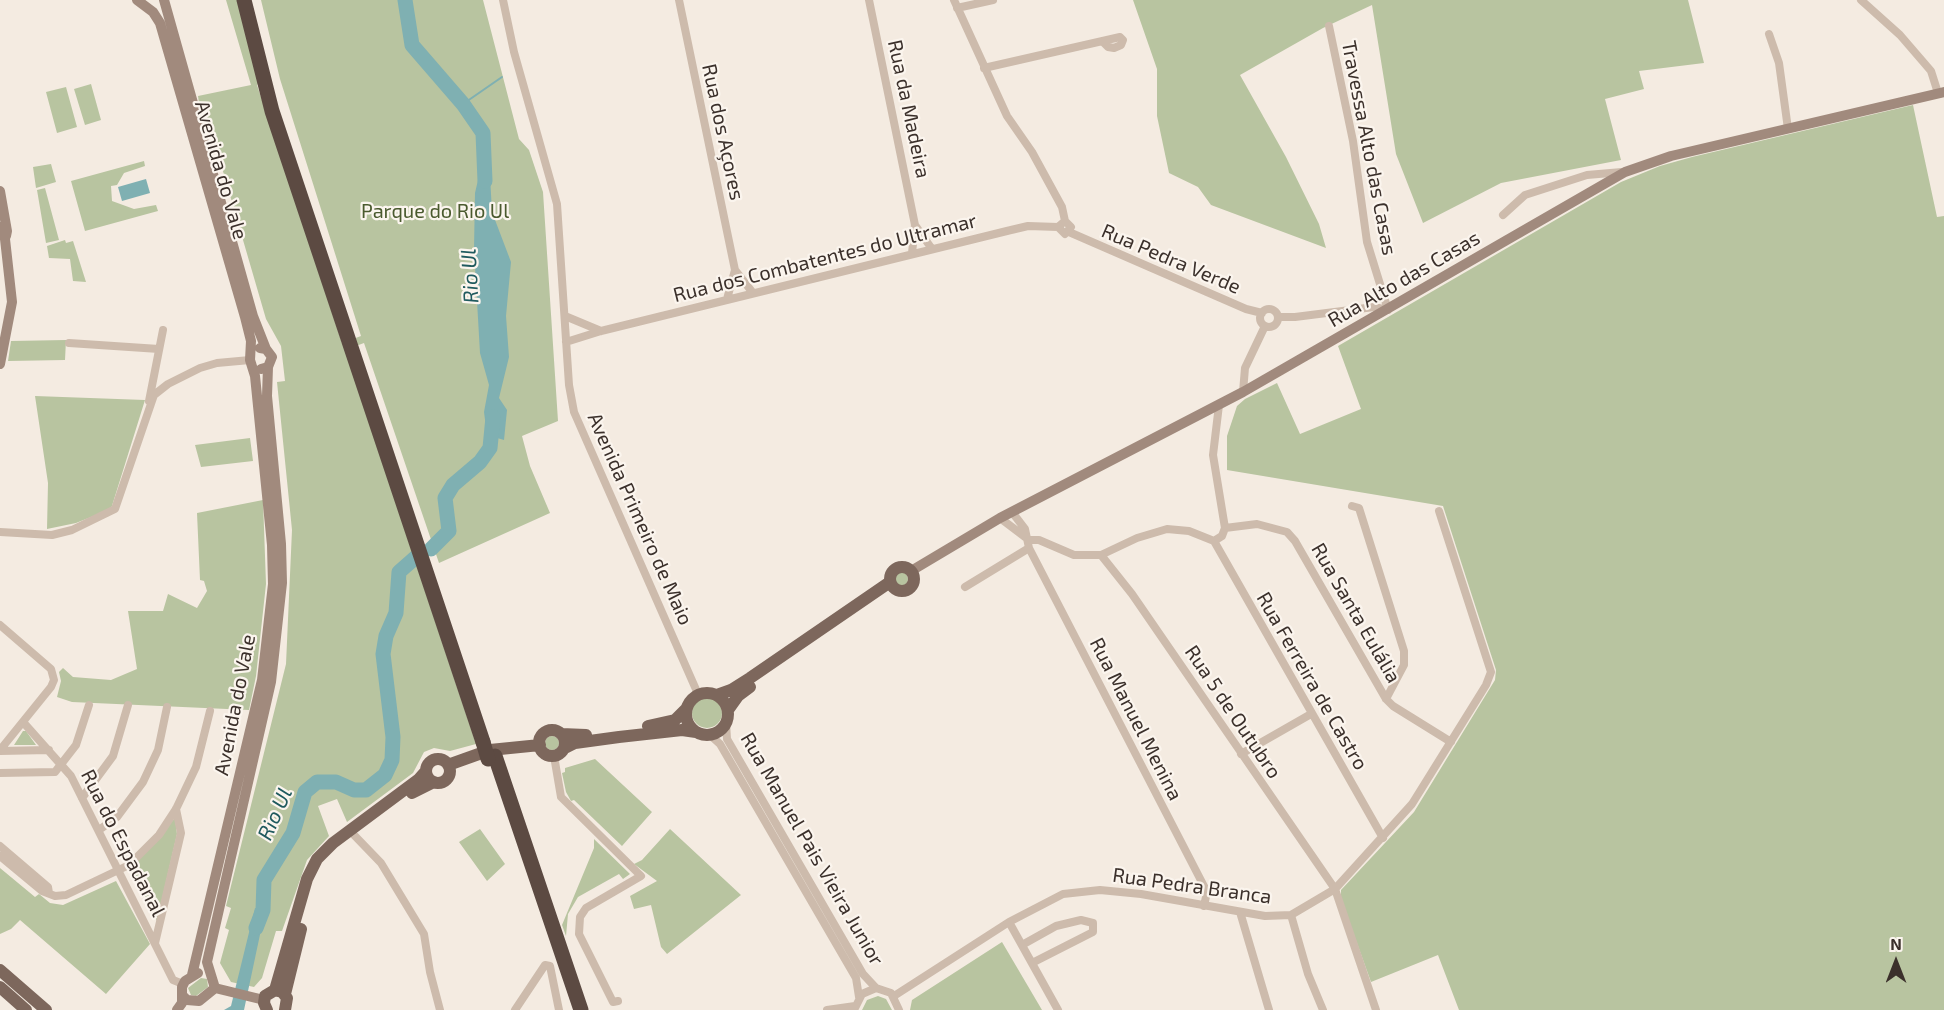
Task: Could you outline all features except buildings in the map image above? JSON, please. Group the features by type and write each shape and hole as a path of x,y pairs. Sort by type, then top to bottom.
{"highway":[{"path":"244,0 272,111 486,741 581,1010"},
{"path":"250,0 278,110 486,741"},
{"path":"492,758 575,1010"}],"main road":[{"name":"Avenida do Vale","path":"140,2 152,4 157,0"},
{"name":"Avenida do Vale","path":"164,0 256,327 272,357 268,367 267,396 281,544 282,584 271,682 207,962 215,988"},
{"name":"Avenida do Vale","path":"140,2 153,12 160,23 237,287 258,397 273,584 262,680 192,975"},
{"name":"Rua Alto das Casas","path":"911,571 1000,518 1243,392 1625,172 1671,156 1941,92"},
{"path":"0,191 7,231 5,239"},
{"path":"0,227 5,239 12,302 0,364"},
{"path":"266,349 258,348 251,359 260,369 268,367"},
{"path":"904,567 911,571 914,579 912,586 902,592 892,586 891,574 896,569 904,567"},
{"path":"892,586 738,696 717,732 710,735 682,730 575,744 554,756 543,752 540,745 541,738 546,732 554,730 561,734 575,736 660,725 675,720 698,694 717,695 731,690 892,586"},
{"path":"717,695 727,717"},
{"path":"686,709 687,722 696,732"},
{"path":"561,734 565,740 565,748"},
{"path":"448,765 490,750 540,745"},
{"path":"433,760 444,760 450,772 447,778 424,785 354,835 324,864 314,882 280,992 308,879 317,859 333,843 419,779 433,760"},
{"path":"426,771 434,782"},
{"path":"0,970 46,1010"},
{"path":"177,1010 183,990 192,975 204,972 210,974"},
{"path":"0,987 27,1010"},
{"path":"183,990 187,1000 197,1006 215,988 261,1002 268,993 280,992"},
{"path":"280,992 288,1002 285,1010"}],"street":[{"name":"Avenida Primeiro de Maio","path":"503,0 512,43 557,204 569,385 582,433 698,694"},
{"name":"Rua dos Açores","path":"679,0 735,270 753,293"},
{"name":"Rua da Madeira","path":"869,0 915,225 912,253"},
{"path":"993,0 955,4 1007,116 1032,153 1062,207 1065,221 1071,227 1069,232"},
{"path":"1861,0 1900,35 1932,72 1941,92"},
{"name":"Travessa Alto das Casas","path":"1329,26 1353,141 1367,242 1388,310"},
{"path":"1769,34 1779,63 1788,129"},
{"path":"984,68 1103,42"},
{"path":"1503,215 1525,195 1555,184 1587,175 1625,172"},
{"path":"1058,227 1065,221"},
{"name":"Rua da Madeira","path":"915,225 932,249"},
{"name":"Rua dos Combatentes do Ultramar","path":"566,342 601,331 912,253 1028,226 1058,227"},
{"name":"Rua Pedra Verde","path":"1058,227 1062,234 1069,232 1246,309 1262,313"},
{"name":"Rua dos Açores","path":"727,299 735,270"},
{"path":"1265,326 1260,319 1262,313 1270,309 1278,316 1296,317 1374,308 1388,310"},
{"path":"565,316 601,331"},
{"path":"1265,326 1273,326 1278,316"},
{"path":"1243,392 1245,368 1265,326"},
{"path":"150,406 163,330"},
{"path":"69,343 159,349"},
{"path":"0,532 52,535 72,530 115,509 154,395 168,384 200,368 217,363 251,359"},
{"path":"965,587 1029,544 1039,540 1074,555 1101,555 1137,538 1167,529 1189,531 1214,541 1222,537 1225,528 1213,455 1219,405"},
{"path":"1352,506 1359,508 1404,651 1404,665 1386,699"},
{"name":"Rua Pedra Branca","path":"894,996 1009,922 1063,894 1100,890 1141,894 1265,916 1291,915 1335,889 1412,804 1486,686 1491,672 1439,511"},
{"name":"Rua Manuel Menina","path":"1012,512 1025,529 1029,544 1207,891 1204,906"},
{"path":"1000,518 1029,544"},
{"name":"Rua Santa Eulália","path":"1225,528 1257,524 1274,526 1287,532 1295,541 1386,699 1393,706 1451,742"},
{"name":"Rua Ferreira de Castro","path":"1214,541 1383,838"},
{"name":"Rua 5 de Outubro","path":"1101,555 1132,594 1335,889 1376,1010"},
{"path":"0,625 48,666 53,674 51,687 0,750"},
{"path":"0,773 55,772 76,745 89,705"},
{"path":"82,798 113,756 128,705"},
{"path":"99,830 117,817 143,782 158,750 167,707"},
{"path":"0,856 42,891 55,896 66,895 120,871 159,834 176,809 196,767 210,711"},
{"path":"1241,754 1311,714"},
{"name":"Rua Manuel Pais Vieira Junior","path":"727,717 727,739 863,974 876,988"},
{"name":"Rua do Espadanal","path":"23,722 61,764 82,798 173,980 183,990"},
{"name":"Rua Manuel Pais Vieira Junior","path":"710,735 725,753 856,978 859,997"},
{"path":"0,750 49,750"},
{"path":"554,756 561,797 641,876 586,908 580,917 579,934 613,1002 618,1001"},
{"path":"155,943 181,833 176,809"},
{"path":"354,835 381,863 424,934 430,972 440,1010"},
{"path":"0,846 48,886 49,893"},
{"path":"1240,912 1269,1010"},
{"path":"1291,915 1308,974 1323,1010"},
{"path":"1022,945 1056,926 1081,920 1093,923 1093,932 1032,963"},
{"path":"1009,922 1058,1010"},
{"path":"514,1010 545,965 550,966 559,1010"},
{"path":"827,1010 855,1008 859,997 876,988 884,989 894,996 899,1010"}],"green space":[{"name":"Parque do Rio Ul","path":"226,0 238,0 259,83 257,85 342,343 361,336 280,79 261,0 483,0 519,139 529,150 543,192 558,421 522,436 530,466 550,513 439,563 364,343 345,350 476,744 450,751 434,748 424,752 413,773 347,822 337,799 318,806 329,836 307,860 282,931 276,931 262,978 254,987 231,982 220,963 229,930 225,928 231,908 226,906 286,664 292,530 277,382 285,381 281,346 266,319 204,106 199,103 198,96 251,85"},
{"path":"1133,0 1688,0 1704,63 1639,71 1644,89 1605,99 1621,160 1501,183 1423,223 1396,154 1372,5 1323,28 1240,75 1286,157 1319,224 1326,248 1211,205 1198,187 1169,173 1157,116 1157,69"},
{"path":"91,84 101,120 85,125 74,89"},
{"path":"66,87 77,127 57,133 46,92"},
{"path":"1913,105 1937,217 1944,216 1944,1010 1459,1010 1438,955 1371,982 1341,899 1341,890 1414,812 1495,680 1496,670 1443,506 1227,470 1227,436 1237,406 1245,399 1277,383 1300,434 1361,409 1338,346 1621,182 1660,166 1692,157"},
{"path":"144,161 145,166 124,173 117,185 111,186 112,201 134,209 156,205 158,211 85,231 71,181"},
{"path":"51,164 56,182 36,188 33,167"},
{"path":"45,188 59,240 46,243 37,190"},
{"path":"65,240 66,243 73,241 86,282 73,281 70,259 49,258 47,246"},
{"path":"66,340 65,360 8,361 11,341"},
{"path":"35,396 145,400 111,509 76,523 47,529 48,483"},
{"path":"250,438 253,461 201,467 195,445"},
{"path":"263,500 266,584 256,676 249,710 72,702 57,697 61,681 59,672 63,668 73,677 111,680 137,669 128,611 163,611 168,594 197,608 207,591 204,581 200,580 197,513"},
{"path":"898,572 904,572 908,579 904,586 898,586 894,582 894,576"},
{"path":"707,698 718,702 722,713 718,724 707,728 696,724 692,713 696,702"},
{"path":"23,731 26,731 36,745 14,745"},
{"path":"552,736 557,738 559,743 557,748 552,750 547,748 545,743 547,738"},
{"path":"595,759 652,812 622,846 574,800 571,801 566,792 562,773 565,772 565,768"},
{"path":"175,818 177,834 157,921 131,868"},
{"path":"480,829 505,864 487,881 459,842"},
{"path":"670,829 741,895 667,954 661,947 651,905 634,909 630,896 657,881 634,864 642,860"},
{"path":"594,839 630,874 623,879 619,874 578,897 568,914 566,936 562,925 594,848"},
{"path":"0,868 35,897 39,894 50,903 63,905 116,881 150,944 106,994 20,920 11,929 0,934"},
{"path":"1002,942 1042,1010 910,1010 912,1000"},
{"path":"201,978 207,979 208,987 196,996 191,995 188,988"},
{"path":"878,996 886,999 892,1010 862,1010 867,1000"}],"water":[{"path":"486,163 490,176 492,212 511,262 506,316 509,357 499,398 507,410 504,440 487,435 484,412 489,385 480,353 474,249 475,193 481,167"},
{"path":"146,179 150,193 122,201 118,187"},
{"path":"255,908 265,911 244,1010 224,1010 231,1006"}],"waterway":[{"name":"Rio Ul","path":"405,0 412,45 463,104 483,133 485,181"},
{"path":"463,104 502,77"},
{"name":"Rio Ul","path":"431,549 449,531 445,498 453,485 480,462 490,448 493,417"},
{"name":"Rio Ul","path":"256,928 263,910 264,880 293,833 305,792 317,782 336,782 354,790 366,790 385,775 392,760 393,737 383,654 386,636 396,613 399,572 416,557"}]}
